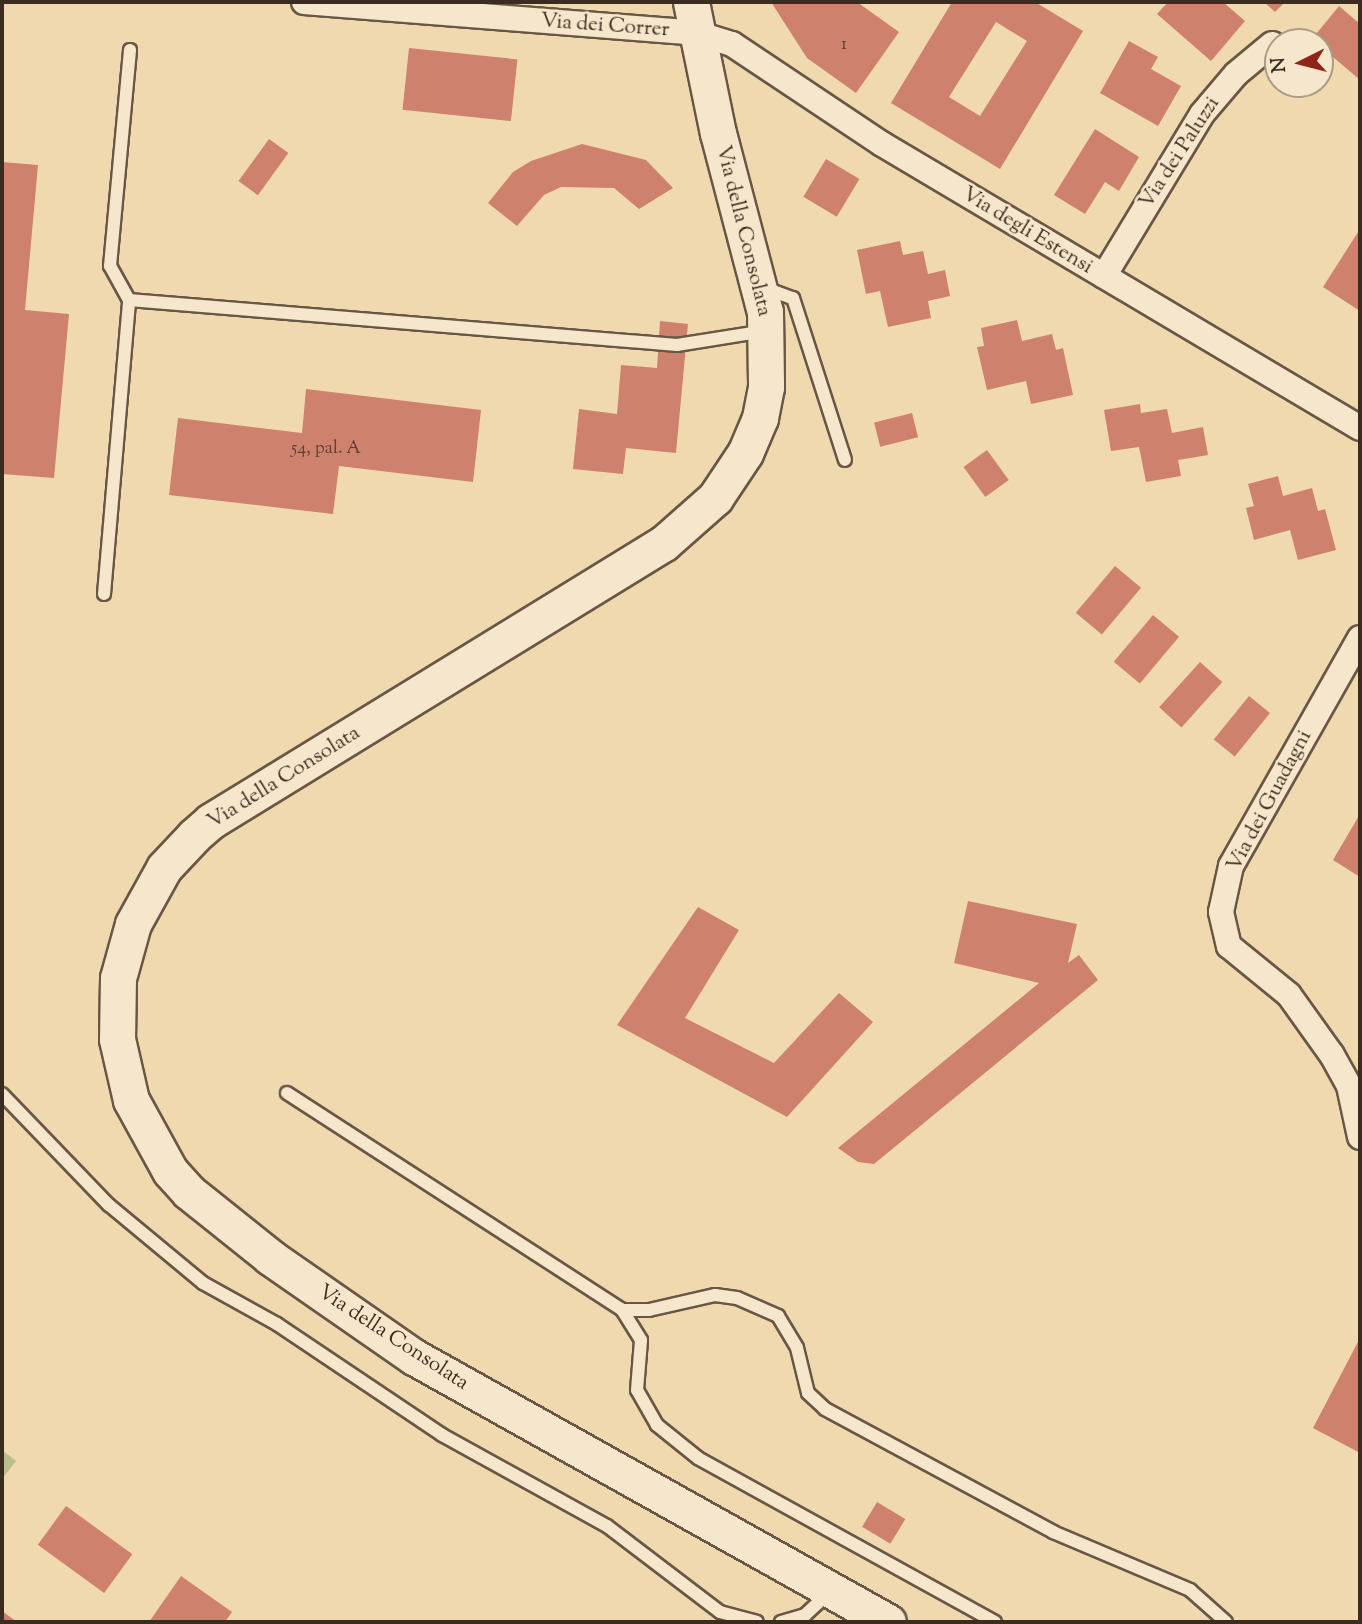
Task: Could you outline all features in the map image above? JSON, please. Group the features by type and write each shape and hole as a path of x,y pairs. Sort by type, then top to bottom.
{"main road":[{"name":"Via della Consolata","path":"693,17 718,133 761,287 766,330 768,368 754,435 730,478 692,520 566,606 211,821 179,851 148,895 123,952 116,1005 117,1039 131,1100 170,1171 189,1192 270,1257 414,1357 888,1622"}],"street":[{"name":"Via dei Correr","path":"304,2 693,17"},
{"name":"Via degli Estensi","path":"693,17 748,51 882,145 1360,428"},
{"name":"Via dei Paluzzi","path":"1104,276 1202,114 1236,74 1264,51"},
{"name":"Via dei Guadagni","path":"1360,638 1231,866 1221,912 1229,946 1289,995 1332,1055 1349,1086 1360,1137"}],"lane":[{"path":"104,594 129,300 110,265 130,50"},
{"path":"761,287 793,298 845,460"},
{"path":"129,300 677,345 766,330"},
{"path":"287,1093 622,1310 641,1340 637,1390 657,1425 698,1458 995,1622"},
{"path":"2,1094 109,1205 203,1283 277,1324 442,1435 607,1526 720,1612 757,1622"},
{"path":"622,1310 649,1310 715,1295 737,1298 778,1316 797,1349 808,1393 825,1409 1053,1532 1190,1590 1226,1622"},
{"path":"781,1622 805,1615 832,1591"}],"green space":[{"path":"2,1450 16,1461 2,1479"}],"building":[{"path":"771,2 857,2 899,32 856,93 807,58"},
{"path":"952,2 1035,2 1083,31 1000,169 891,103","holes":["996,22 1027,41 980,116 949,97"]},
{"path":"1168,2 1223,2 1245,21 1211,61 1157,14"},
{"path":"1264,2 1285,2 1275,12"},
{"path":"1339,6 1360,24 1360,80 1334,58 1334,28 1321,28"},
{"path":"1129,41 1158,57 1151,69 1181,86 1158,126 1100,93"},
{"path":"409,48 517,59 511,121 403,110"},
{"path":"1095,129 1139,157 1119,191 1105,182 1085,214 1054,195"},
{"path":"269,139 288,153 258,195 238,181"},
{"path":"582,144 646,160 673,188 639,209 614,188 561,187 544,195 517,226 488,203 513,172 531,161"},
{"path":"826,159 859,179 837,217 803,197"},
{"path":"2,162 38,165 25,310 69,314 54,478 2,474"},
{"path":"1360,229 1360,311 1323,287"},
{"path":"900,241 903,255 923,251 928,274 945,270 950,296 928,301 931,318 888,327 880,291 866,294 857,250"},
{"path":"1017,320 1022,341 1052,334 1056,350 1063,348 1073,395 1031,404 1026,381 987,390 977,347 984,346 981,328"},
{"path":"660,321 688,324 676,453 626,448 623,474 573,469 579,409 617,414 621,365 657,368"},
{"path":"306,389 481,410 473,482 339,466 333,514 169,495 178,418 302,433"},
{"path":"1140,404 1141,413 1167,409 1172,433 1203,427 1208,455 1178,460 1181,476 1146,482 1139,447 1111,451 1104,410"},
{"path":"912,413 918,437 880,447 874,422"},
{"path":"987,450 1009,480 985,497 964,467"},
{"path":"1278,476 1283,496 1312,488 1318,511 1325,509 1336,550 1298,560 1290,530 1254,540 1246,508 1254,506 1248,484"},
{"path":"1115,566 1141,588 1102,635 1076,613"},
{"path":"1153,615 1179,637 1140,684 1114,662"},
{"path":"1200,662 1222,682 1181,727 1159,707"},
{"path":"1249,696 1270,713 1235,757 1214,740"},
{"path":"1360,814 1360,877 1333,860"},
{"path":"968,901 1077,924 1068,963 1079,955 1098,980 874,1164 858,1162 838,1148 1039,983 954,963"},
{"path":"698,907 739,930 685,1018 774,1063 839,993 873,1022 787,1117 617,1025"},
{"path":"1360,1338 1360,1453 1313,1428"},
{"path":"877,1502 905,1519 890,1544 862,1527"},
{"path":"66,1506 132,1554 104,1593 38,1545"},
{"path":"181,1576 232,1612 225,1622 149,1622"},
{"path":"2,1611 17,1622 2,1622"}]}
